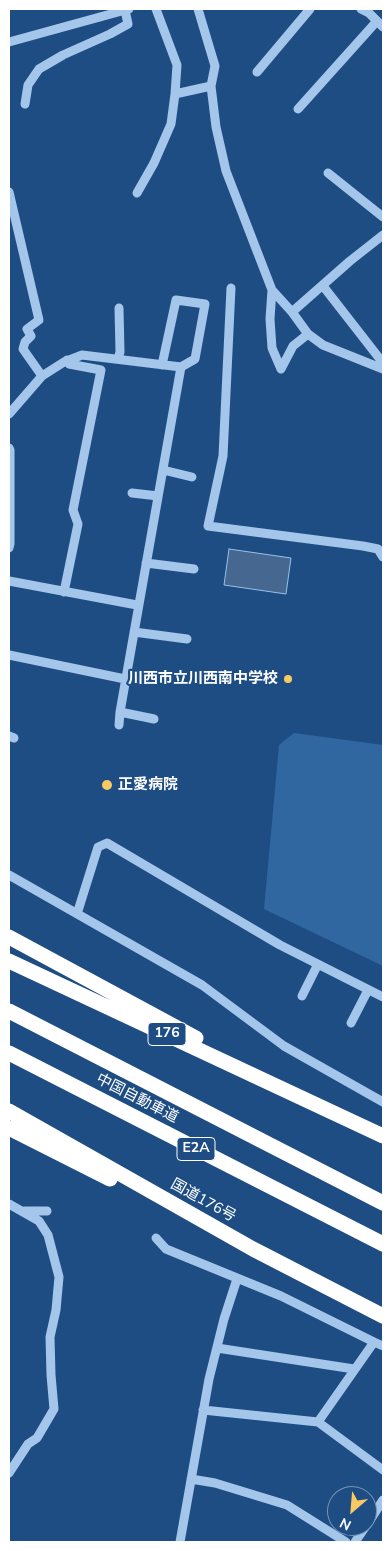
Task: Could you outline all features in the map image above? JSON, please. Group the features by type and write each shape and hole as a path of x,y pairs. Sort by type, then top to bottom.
{"highway":[{"path":"9,937 325,1108"},
{"name":"176","path":"9,961 383,1136"},
{"name":"中国自動車道","path":"9,1011 383,1203"},
{"name":"中国自動車道","path":"9,1053 383,1244"},
{"name":"国道176号","path":"9,1111 253,1249 383,1316"},
{"path":"9,1128 253,1249"}],"street":[{"path":"9,42 127,9 128,24 40,69 28,85 25,104"},
{"path":"136,193 154,163 171,124 175,94 177,65 156,9"},
{"path":"198,9 215,66 212,86 216,127 226,170 272,290 292,312 308,334 323,345 383,370"},
{"path":"257,72 310,9"},
{"path":"298,110 380,24 366,10"},
{"path":"175,94 212,86"},
{"path":"328,173 383,217"},
{"path":"9,192 39,320 27,329 31,336 25,342 23,349 42,376"},
{"path":"292,312 383,235"},
{"path":"323,286 383,363"},
{"path":"231,288 222,456 208,526 363,546 378,549 383,557"},
{"path":"272,290 270,319 272,348 281,369 293,346 308,334"},
{"path":"9,414 42,376 67,360 82,355 118,359 162,365 181,367 195,359 205,304 176,300 162,365"},
{"path":"118,359 120,352 119,308"},
{"path":"64,592 78,524 73,510 101,370 69,364 67,360"},
{"path":"119,725 137,606 181,367"},
{"path":"9,448 9,548"},
{"path":"163,470 192,477"},
{"path":"132,493 158,496"},
{"path":"146,563 194,569"},
{"path":"9,581 137,606"},
{"path":"134,632 187,640"},
{"path":"9,655 22,653 125,680"},
{"path":"120,712 154,719"},
{"path":"77,914 98,847 107,843 280,945 383,997"},
{"path":"9,876 202,985 284,1046 383,1102"},
{"path":"302,996 318,964"},
{"path":"351,1023 368,990"},
{"path":"9,1204 39,1221 48,1235 59,1277 56,1310 50,1337 54,1409 38,1438 28,1444 9,1473"},
{"path":"22,1211 47,1211"},
{"path":"156,1238 166,1248 281,1296 383,1346"},
{"path":"180,1542 209,1379 238,1279"},
{"path":"318,1422 374,1342"},
{"path":"217,1348 354,1369"},
{"path":"203,1410 318,1422 383,1470"},
{"path":"190,1479 215,1483 288,1504 334,1539 346,1542"}],"shaded area":[{"path":"229,549 291,558 286,594 224,585"},
{"path":"294,733 383,745 383,966 264,909 279,745"}],"place":[{"name":"川西市立川西南中学校","path":"288,679"},
{"name":"正愛病院","path":"107,785"}]}
